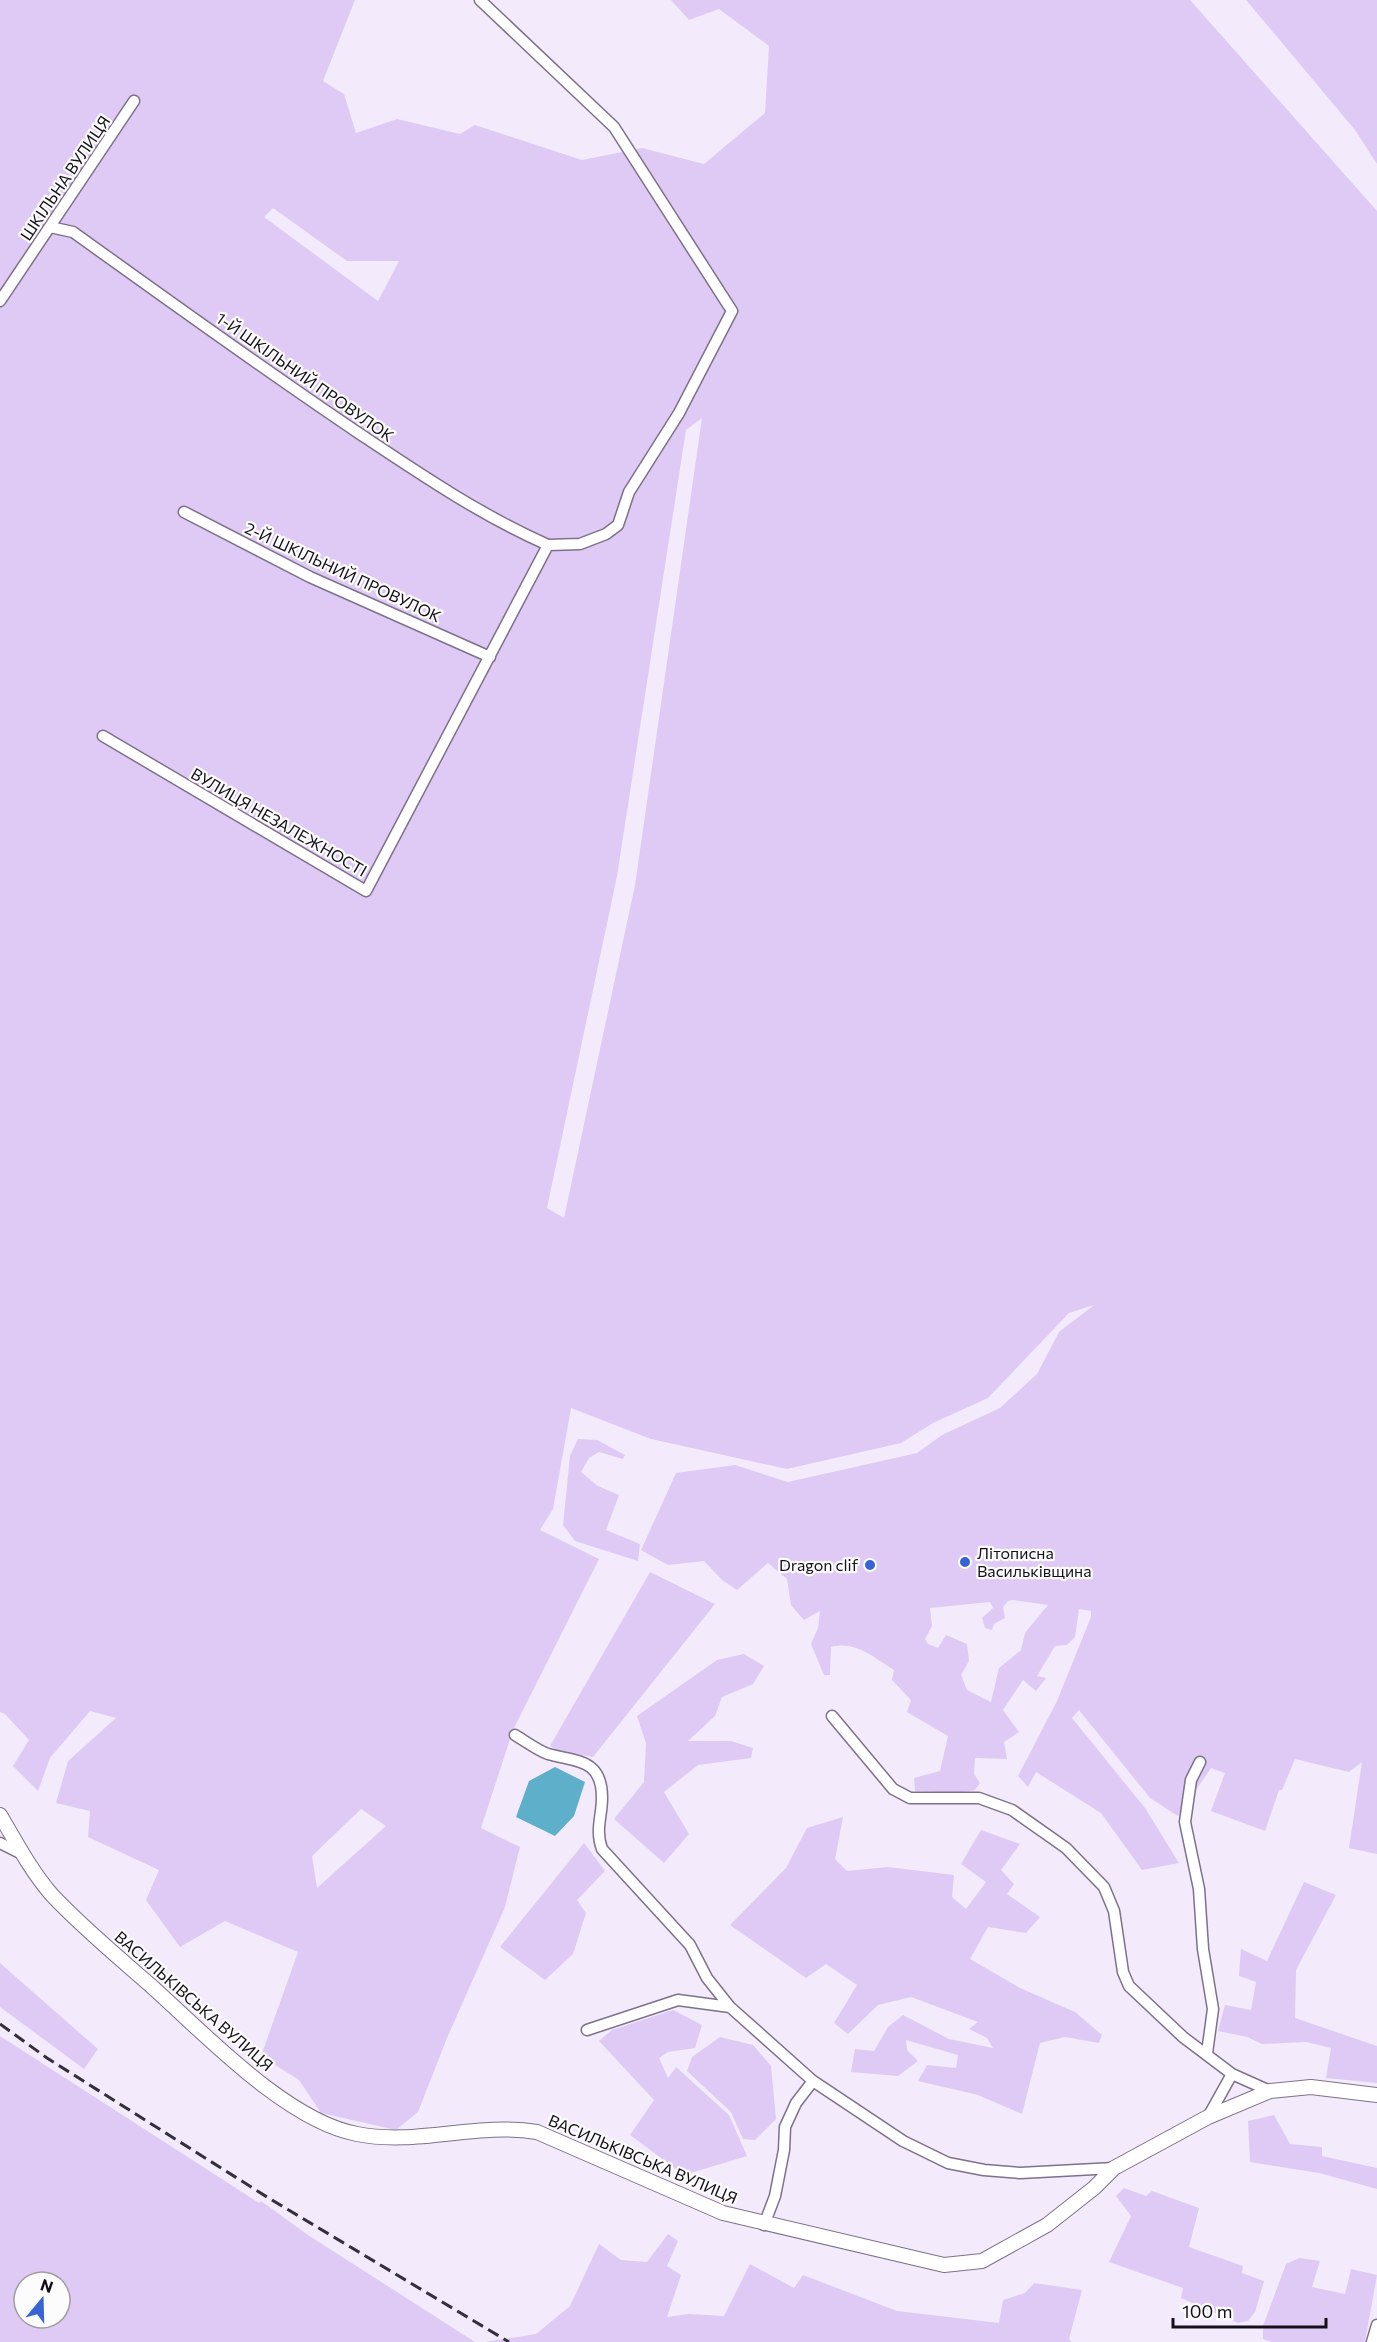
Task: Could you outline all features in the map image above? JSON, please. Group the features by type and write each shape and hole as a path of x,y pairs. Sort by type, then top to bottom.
{"street":[{"path":"480,0 614,128 732,311 679,413 629,492 618,525 606,534 580,544 548,545 490,657"},
{"name":"ШКІЛЬНА ВУЛИЦЯ","path":"0,301 134,101"},
{"name":"1-Й ШКІЛЬНИЙ ПРОВУЛОК","path":"50,227 73,232 278,379 405,464 520,532 548,545"},
{"name":"2-Й ШКІЛЬНИЙ ПРОВУЛОК","path":"184,512 310,577 490,657"},
{"name":"ВУЛИЦЯ НЕЗАЛЕЖНОСТІ","path":"103,736 366,891 490,657"},
{"path":"832,1716 893,1789 910,1798 980,1798 1012,1810 1066,1848 1104,1887 1114,1911 1119,1954 1129,1986 1183,2037 1232,2074 1270,2091"},
{"path":"515,1735 546,1754 584,1761 597,1773 602,1798 598,1820 602,1849 690,1945 706,1978 730,2007 813,2081 903,2141 948,2163 1020,2173 1114,2168"},
{"path":"1200,1762 1191,1780 1185,1822 1199,1889 1203,1949 1213,2009 1207,2054"},
{"name":"ВАСИЛЬКІВСЬКА ВУЛИЦЯ","path":"0,1815 22,1854 51,1894 114,1956 266,2087 310,2117 336,2129 393,2138 509,2127 537,2132 723,2214 944,2265 982,2261 1047,2225 1094,2188 1114,2168 1208,2117 1270,2091 1311,2087 1377,2095"},
{"name":"ВАСИЛЬКІВСЬКА ВУЛИЦЯ","path":"0,1843 22,1854"},
{"path":"587,2030 678,2000 730,2007"},
{"path":"1208,2117 1232,2074"},
{"path":"764,2224 775,2196 784,2150 785,2127 796,2103 813,2081"}],"shaded area":[{"path":"0,0 355,0 323,81 344,94 356,133 397,119 460,134 475,125 582,160 642,148 704,164 765,113 769,46 719,9 689,20 671,0 1190,0 1377,211 1377,1854 1349,1848 1362,1762 1349,1772 1295,1759 1282,1790 1279,1790 1265,1831 1211,1811 1225,1773 1211,1768 1178,1816 1150,1798 1079,1710 1072,1718 1145,1808 1179,1863 1142,1870 1101,1813 1036,1772 1028,1787 1018,1776 1057,1701 1091,1617 1091,1611 1079,1609 1075,1637 1067,1645 1055,1646 1037,1676 1046,1678 1036,1691 1023,1680 1003,1710 1019,1732 1004,1742 1007,1759 975,1758 974,1774 980,1783 975,1790 958,1793 915,1791 914,1778 940,1771 948,1736 907,1712 911,1700 892,1680 894,1670 864,1651 840,1645 831,1647 830,1675 824,1675 811,1644 818,1628 820,1611 804,1620 791,1605 787,1579 768,1563 737,1590 722,1580 704,1561 668,1565 641,1550 676,1473 735,1465 788,1482 917,1453 942,1435 1000,1408 1037,1374 1059,1332 1094,1305 1069,1313 988,1398 933,1423 901,1443 787,1469 651,1439 571,1408 553,1509 540,1530 599,1559 513,1730 481,1828 520,1847 505,1907 447,2038 418,2112 396,2130 321,2113 299,2080 261,2056 298,1952 225,1921 180,1947 146,1900 159,1870 88,1837 90,1811 56,1803 68,1761 116,1718 90,1711 50,1758 38,1791 13,1766 29,1740 5,1714 0,1712","holes":["273,208 347,261 399,261 378,301 264,217","702,418 635,885 564,1218 547,1208 617,876 686,430","1008,1601 1048,1605 1025,1633 1021,1650 999,1668 991,1702 967,1690 961,1675 969,1661 967,1644 946,1635 938,1648 928,1644 925,1639 932,1626 930,1608 990,1602 993,1608 982,1618 985,1628 992,1630 994,1624 1005,1618 1003,1607","361,1809 386,1826 317,1888 312,1856"]},
{"path":"1246,0 1377,0 1377,164 1355,130"},
{"path":"578,1439 597,1440 625,1455 623,1459 599,1452 589,1458 581,1472 598,1486 619,1495 606,1530 640,1544 638,1561 575,1541 563,1525 570,1456"},
{"path":"650,1572 715,1604 593,1757 559,1751 550,1746"},
{"path":"744,1654 764,1666 753,1684 722,1697 715,1716 688,1741 731,1741 753,1748 751,1758 698,1765 664,1792 689,1834 664,1863 614,1819 644,1782 646,1743 637,1716 717,1660"},
{"path":"843,1817 835,1859 847,1871 888,1867 954,1875 952,1897 966,1909 986,1882 961,1864 981,1830 1020,1844 1001,1870 1014,1884 1007,1894 1040,1917 1026,1933 988,1927 970,1959 1020,1988 1075,2012 1102,2035 1099,2043 1065,2037 1040,2043 1022,2114 978,2095 918,2081 927,2065 956,2068 958,2055 906,2040 907,2050 918,2061 898,2076 851,2072 855,2049 874,2051 888,2027 903,2015 949,2039 993,2048 987,2038 969,2029 978,2022 911,1997 878,2005 848,2034 834,2023 857,1985 826,1964 806,1978 730,1925 786,1868 807,1828"},
{"path":"584,1843 605,1871 577,1900 586,1913 573,1954 545,1980 500,1947"},
{"path":"1304,1882 1336,1895 1296,1970 1295,2018 1377,2046 1377,2083 1326,2078 1331,2048 1306,2042 1262,2044 1247,2037 1218,2031 1225,2005 1251,2010 1256,1982 1239,1976 1241,1949 1267,1961"},
{"path":"0,1963 98,2049 84,2069 0,2007"},
{"path":"673,2010 702,2025 695,2048 668,2052 659,2058 668,2078 676,2067 729,2115 747,2156 684,2175 630,2135 654,2100 599,2041 612,2030"},
{"path":"0,2036 259,2203 261,2201 308,2235 475,2342 0,2342"},
{"path":"720,2037 753,2045 771,2066 776,2119 755,2140 743,2139 731,2112 687,2071 692,2057"},
{"path":"1274,2115 1290,2144 1322,2147 1322,2156 1377,2168 1377,2189 1319,2173 1250,2162 1248,2121"},
{"path":"1124,2188 1146,2196 1152,2191 1199,2208 1189,2247 1243,2266 1242,2273 1264,2281 1255,2312 1248,2321 1238,2323 1181,2298 1183,2288 1109,2262 1131,2216 1116,2196"},
{"path":"668,2234 678,2241 667,2266 681,2275 667,2317 689,2314 724,2316 750,2264 794,2288 803,2275 897,2311 999,2323 1003,2300 1025,2293 1034,2283 1082,2290 1069,2339 1072,2342 485,2342 536,2334 570,2306 599,2244 621,2260 647,2262"},
{"path":"1299,2258 1320,2261 1312,2287 1345,2294 1351,2269 1377,2275 1365,2342 1272,2342 1263,2339 1263,2326 1286,2264"}],"water":[{"path":"555,1767 585,1782 574,1816 555,1836 516,1817 529,1781"}],"railway":[{"path":"0,2024 47,2058 267,2197 509,2342"}],"place":[{"name":"Літописна Васильківщина","path":"965,1562"},
{"name":"Dragon clif","path":"870,1565"}]}
